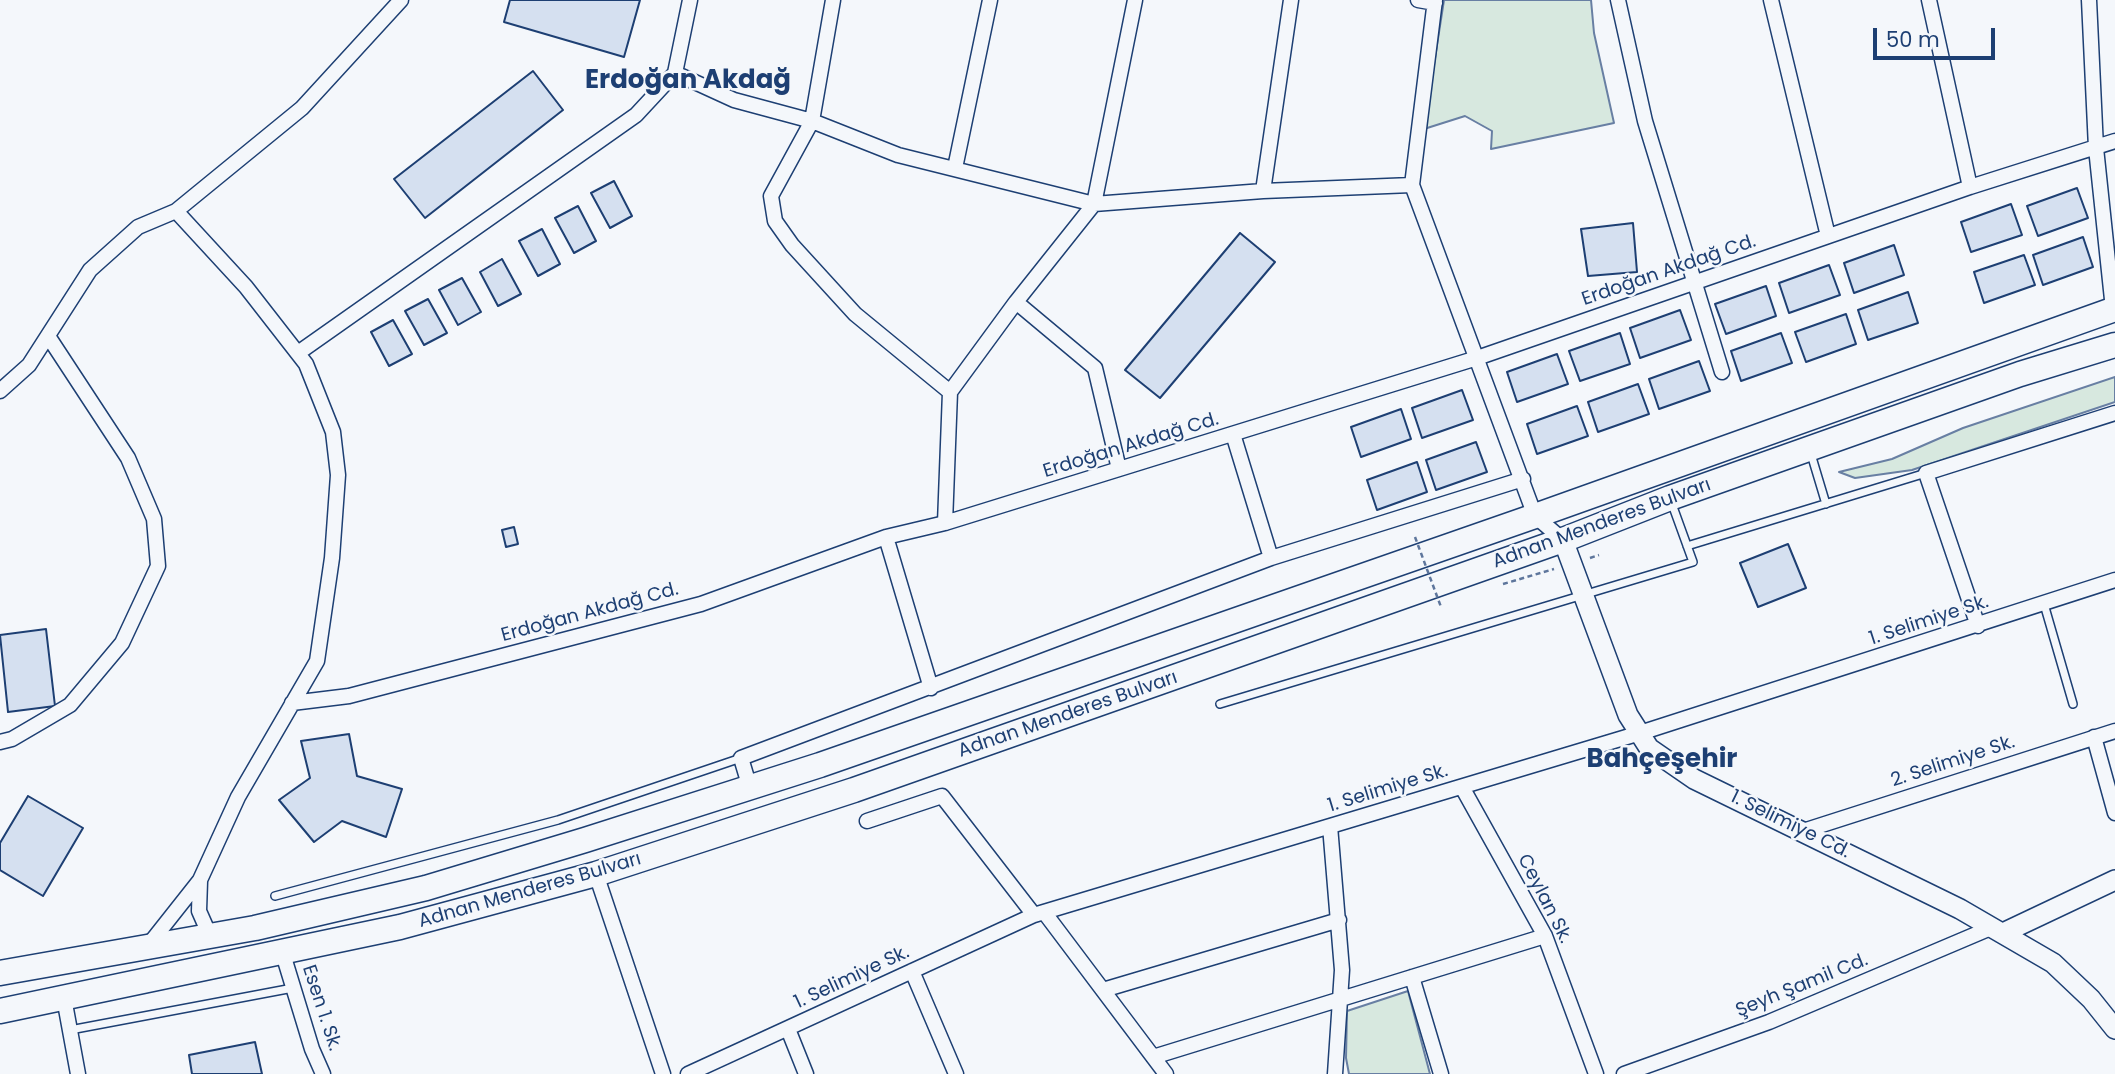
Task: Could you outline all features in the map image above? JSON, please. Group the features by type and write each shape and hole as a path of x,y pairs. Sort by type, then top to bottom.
{"highway":[{"name":"Adnan Menderes Bulvarı","path":"0,972 210,936 426,888 750,788 1535,516 2114,309"},
{"name":"Adnan Menderes Bulvarı","path":"0,1011 283,954 400,927 596,874 855,790 1563,540 1670,498 2020,374 2115,345"}],"street":[{"path":"0,391 29,365 90,270 138,227 176,211 302,107 401,0"},
{"path":"298,353 636,115 675,74 690,0"},
{"path":"833,0 812,121 771,196 775,221 792,245 855,314 950,392"},
{"path":"955,168 990,0"},
{"path":"945,523 950,392 1016,302 1094,204 1135,0"},
{"path":"1263,191 1292,0"},
{"path":"1418,0 1435,1 1412,185 1535,516 1563,540"},
{"path":"1618,0 1645,121 1722,372"},
{"path":"1772,0 1828,236"},
{"path":"1929,0 1970,187"},
{"path":"2089,0 2096,148 2114,309"},
{"path":"675,74 734,100 812,121 898,155 1094,204 1263,191 1412,185"},
{"name":"Erdoğan Akdağ Cd.","path":"292,702 349,696 701,604 886,537 945,523 1477,358 1970,187 2115,141"},
{"path":"146,948 200,880 239,797 317,661 332,558 338,475 333,432 306,364 246,287 176,211"},
{"path":"1016,302 1095,368 1119,469"},
{"path":"0,742 12,739 70,705 122,643 158,566 154,519 128,458 48,336"},
{"path":"1978,626 1926,473 2115,413"},
{"path":"1233,434 1270,558"},
{"path":"750,788 741,758 1270,558 1523,479"},
{"path":"886,537 931,688"},
{"name":"1. Selimiye Cd.","path":"1563,540 1628,715 1649,748 1694,779 1998,930 2053,963 2091,999 2115,1029"},
{"name":"1. Selimiye Sk.","path":"688,1074 1039,914 1640,733 2115,580"},
{"name":"2. Selimiye Sk.","path":"1803,831 2115,731"},
{"path":"2094,737 2115,813"},
{"name":"Ceylan Sk.","path":"1462,787 1545,936 1596,1074"},
{"path":"867,821 942,796 1103,990 1166,1074"},
{"path":"1329,826 1339,920 1340,999 1335,1074"},
{"path":"596,874 663,1074"},
{"path":"200,880 199,911 210,936"},
{"path":"1998,930 2115,880"},
{"path":"1103,990 1339,920"},
{"name":"Şeyh Şamil Cd.","path":"1624,1074 1769,1022 1998,930"},
{"path":"1153,1057 1545,936"},
{"name":"Esen 1. Sk.","path":"283,954 323,1074"},
{"path":"912,971 956,1074"},
{"path":"1412,977 1441,1074"},
{"path":"64,998 78,1074"},
{"path":"788,1029 806,1074"}],"lane":[{"path":"1809,449 1826,503"},
{"path":"1687,546 1926,473"},
{"path":"1220,704 1693,562 1670,498"},
{"path":"2043,604 2073,704"},
{"path":"275,896 558,820 741,758"},
{"path":"70,1030 293,987"}],"path":[{"path":"1415,537 1441,607"},
{"path":"1497,586 1599,555"}],"shaded area":[{"path":"1444,0 1591,0 1594,33 1614,123 1491,149 1492,131 1465,116 1424,129"},
{"path":"2115,377 2115,402 1912,470 1855,478 1839,472 1892,459 1963,428"},
{"path":"1408,991 1430,1074 1349,1074 1346,1058 1347,1011"}],"building":[{"path":"510,0 640,0 624,57 504,22"},
{"path":"533,71 563,110 425,218 394,179"},
{"path":"614,181 632,216 610,228 591,193"},
{"path":"2077,188 2088,218 2038,236 2027,206"},
{"path":"2011,204 2022,235 1971,252 1961,222"},
{"path":"578,206 596,241 574,253 555,218"},
{"path":"1633,223 1637,272 1588,276 1581,229"},
{"path":"542,229 560,264 538,276 519,241"},
{"path":"1240,233 1275,262 1160,398 1125,370"},
{"path":"2083,237 2093,267 2043,285 2033,255"},
{"path":"1894,245 1904,275 1854,293 1844,263"},
{"path":"2024,255 2035,285 1984,303 1974,272"},
{"path":"502,259 521,294 498,306 480,272"},
{"path":"1829,265 1840,295 1789,313 1779,283"},
{"path":"462,278 481,312 458,325 439,290"},
{"path":"1766,286 1776,316 1726,334 1715,304"},
{"path":"1908,292 1918,323 1868,340 1858,310"},
{"path":"428,299 447,333 424,345 405,311"},
{"path":"1680,310 1691,340 1640,358 1630,328"},
{"path":"1846,314 1856,344 1806,362 1795,332"},
{"path":"393,320 412,354 389,366 371,332"},
{"path":"1620,333 1630,364 1580,381 1569,351"},
{"path":"1781,333 1792,363 1741,381 1731,351"},
{"path":"1557,354 1568,384 1517,402 1507,372"},
{"path":"1699,361 1710,391 1659,409 1649,379"},
{"path":"1638,384 1649,414 1598,432 1588,402"},
{"path":"1462,390 1473,420 1422,438 1412,408"},
{"path":"1577,406 1588,436 1537,454 1527,424"},
{"path":"1401,409 1411,439 1361,457 1351,427"},
{"path":"1476,442 1487,472 1436,490 1426,460"},
{"path":"1417,462 1427,492 1377,510 1367,480"},
{"path":"514,527 518,544 506,547 502,530"},
{"path":"1788,544 1806,588 1758,607 1740,563"},
{"path":"46,629 55,706 8,712 0,635"},
{"path":"349,734 357,776 402,789 386,837 342,821 314,842 279,800 310,778 301,741"},
{"path":"28,796 83,828 43,896 0,870 0,843"},
{"path":"255,1042 262,1074 192,1074 189,1055"}],"district":[{"name":"Erdoğan Akdağ","path":"688,81"},
{"name":"Bahçeşehir","path":"1662,760"}]}
